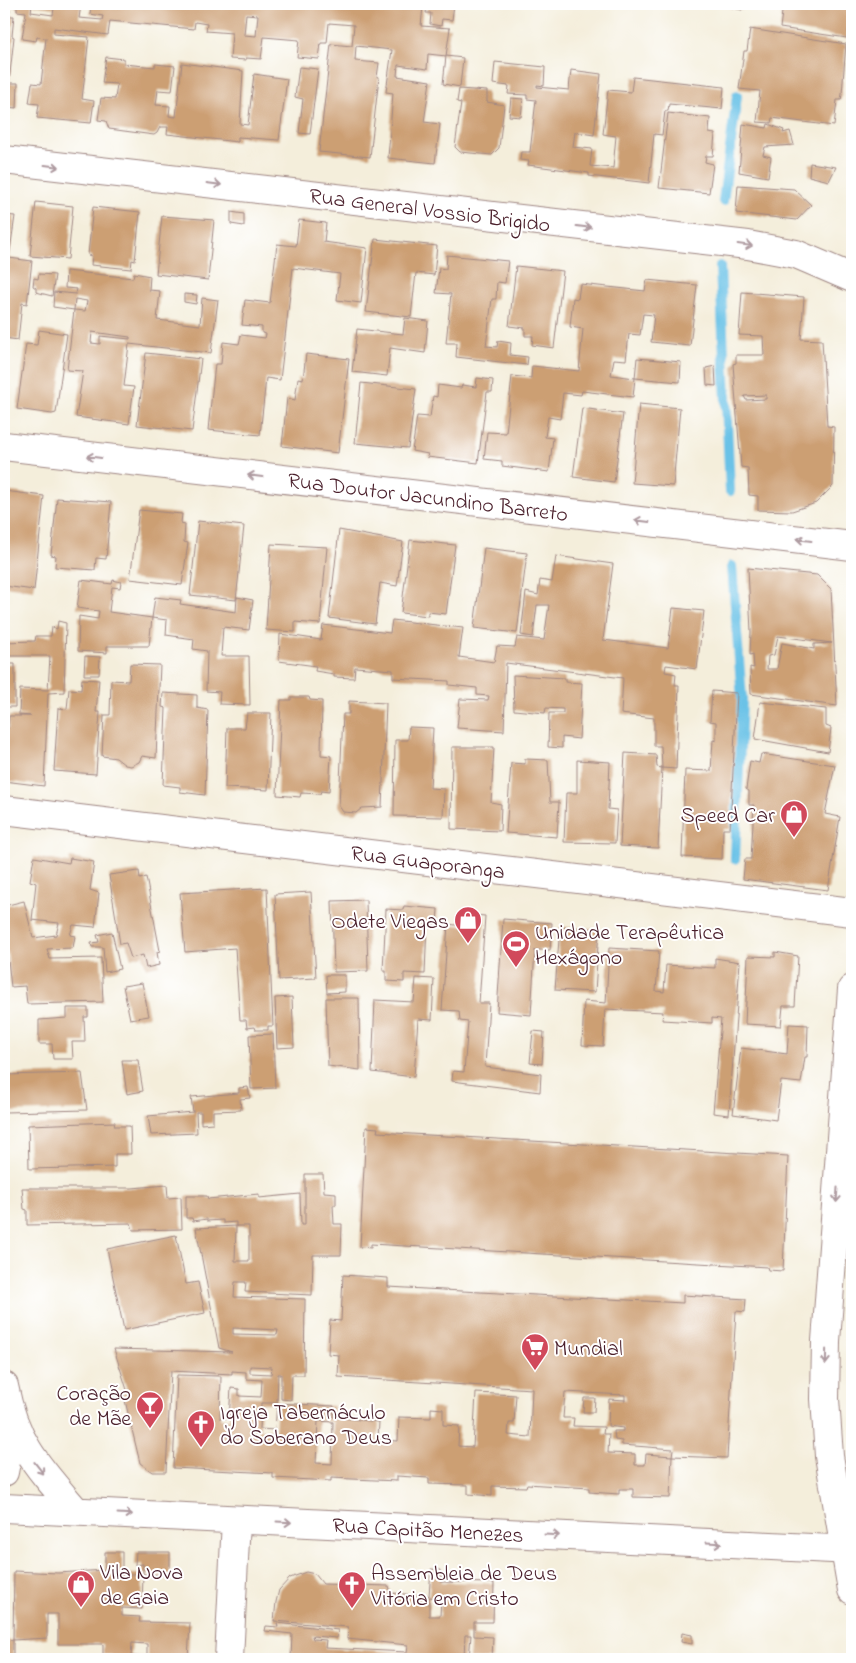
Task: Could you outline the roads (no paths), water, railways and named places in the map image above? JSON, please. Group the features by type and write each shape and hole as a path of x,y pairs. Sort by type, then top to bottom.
{"street":[{"name":"Rua General Vossio Brigido","path":"4,160 748,245 796,254 852,278"},
{"name":"Rua Doutor Jacundino Barreto","path":"4,446 852,546"},
{"name":"Rua Guaporanga","path":"4,810 852,912"},
{"path":"852,989 825,1370 829,1456 848,1550 852,1590"},
{"path":"4,1386 13,1426 36,1465 76,1511"},
{"path":"4,1472 13,1426"},
{"name":"Rua Capitão Menezes","path":"4,1508 848,1550"},
{"path":"229,1659 236,1520"}],"waterway":[{"path":"723,201 737,96"},
{"path":"720,266 730,491"},
{"path":"732,566 742,699 735,859"}],"place":[{"name":"Speed Car","path":"794,838"},
{"name":"Odete Viegas","path":"468,944"},
{"name":"Unidade Terapêutica Hexágono","path":"516,968"},
{"name":"Mundial","path":"535,1371"},
{"name":"Coração de Mãe","path":"150,1429"},
{"name":"Igreja Tabernáculo do Soberano Deus","path":"201,1448"},
{"name":"Vila Nova de Gaia","path":"81,1608"},
{"name":"Assembleia de Deus Vitória em Cristo","path":"352,1609"}]}
